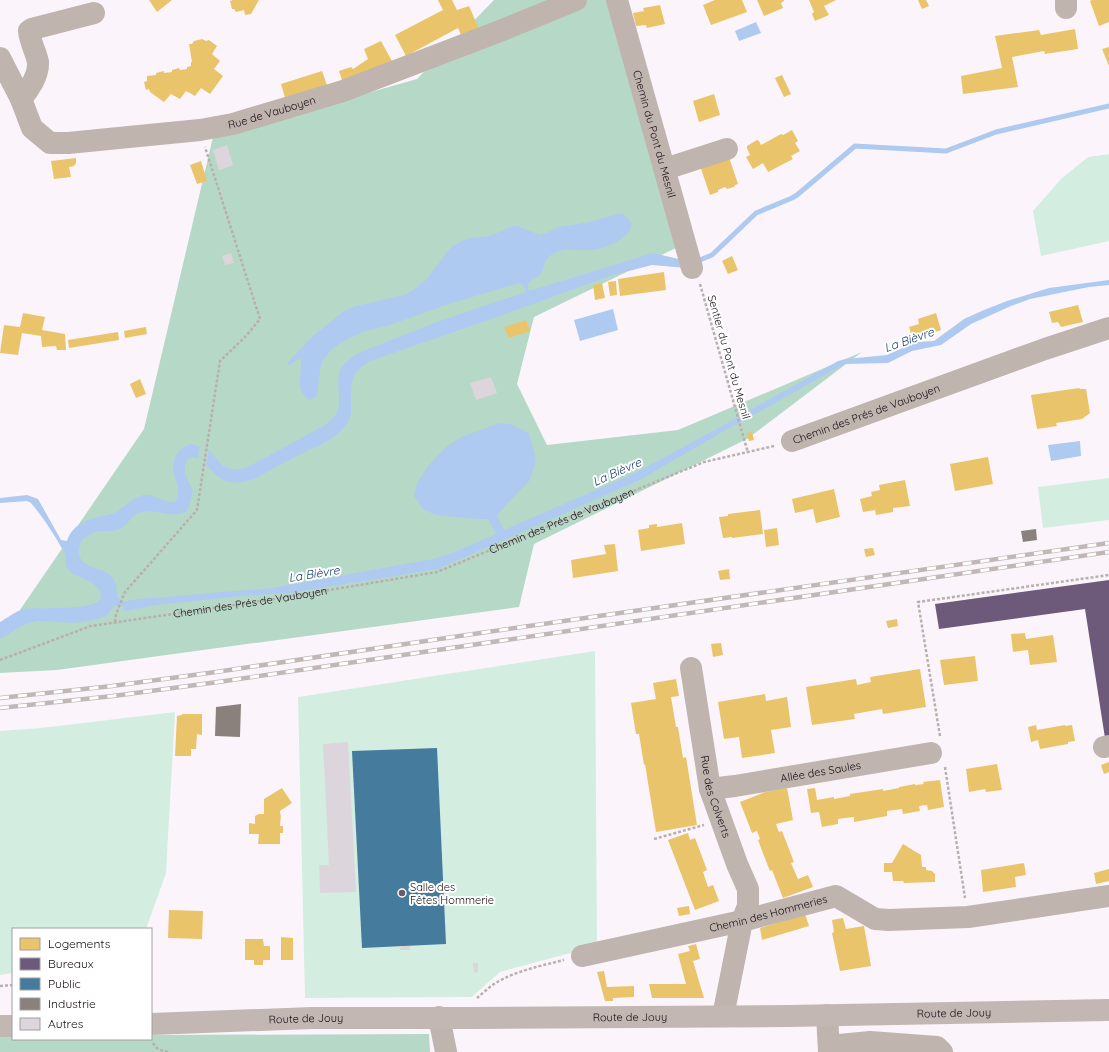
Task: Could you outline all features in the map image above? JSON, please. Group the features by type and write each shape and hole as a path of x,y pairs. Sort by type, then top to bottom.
{"main road":[{"name":"Route de Jouy","path":"152,1024 312,1018 828,1015 1109,1010"},
{"path":"0,1026 12,1026"}],"street":[{"name":"Rue de Vauboyen","path":"0,58 21,99 32,128 50,143 68,143 200,130 233,124 343,91 500,31 576,0"},
{"name":"Chemin du Pont du Mesnil","path":"617,0 691,264"},
{"path":"21,99 30,88 38,63 29,31 32,28 94,13"},
{"path":"665,169 728,149"},
{"name":"Chemin des Prés de Vauboyen","path":"792,441 1045,349 1109,328"},
{"name":"Rue des Colverts","path":"691,668 710,790 720,820 748,889 748,906 742,921 723,1016"},
{"name":"Allée des Saules","path":"710,790 931,753"},
{"name":"Chemin des Hommeries","path":"582,956 742,921 836,896 875,919 888,920 968,916 1109,896"},
{"path":"828,1015 829,1049 870,1042 937,1047 942,1052"},
{"path":"439,1017 446,1052"}],"path":[{"path":"115,622 116,614 126,592 197,510 220,361 246,336 260,319 200,130"},
{"name":"Sentier du Pont du Mesnil","path":"691,264 697,273 748,452"},
{"name":"Chemin des Prés de Vauboyen","path":"0,660 91,626 281,598 437,572 704,462 792,441"},
{"path":"918,602 1109,575"},
{"path":"654,839 720,820"},
{"path":"470,1018 476,1000 492,985 509,976 532,968 582,956"},
{"path":"0,986 12,985"},
{"path":"152,1040 153,1044 161,1051 170,1052"}],"green space":[{"path":"494,0 610,0 678,247 534,317 517,384 547,445 678,430 862,352 747,439 534,544 519,607 57,670 0,673 0,639 144,429 213,137 417,79"},
{"path":"1109,154 1109,241 1041,256 1033,211 1061,179 1088,157"},
{"path":"1109,478 1109,520 1043,528 1038,487"},
{"path":"595,651 597,946 500,972 472,997 305,998 298,697"},
{"path":"175,712 166,873 146,928 12,928 12,973 0,975 0,731 41,728"},
{"path":"429,1034 430,1052 0,1052 0,1035 12,1035 12,1040 152,1040 152,1035"}],"water":[{"path":"756,22 761,33 739,41 735,31"},
{"path":"617,214 623,214 631,223 631,228 627,234 615,243 600,248 591,250 566,250 551,255 547,259 539,276 529,282 529,291 653,253 683,260 686,268 652,265 613,275 373,360 360,368 353,378 351,390 351,413 345,427 326,442 254,479 246,481 225,481 206,465 209,449 224,466 233,469 246,468 325,425 334,417 339,406 338,381 340,370 347,361 357,354 473,309 526,292 523,285 519,283 449,304 387,326 365,331 342,342 331,350 323,360 320,370 317,395 314,399 309,400 304,396 300,386 301,358 289,365 287,363 313,336 344,311 356,306 404,295 413,290 426,280 451,247 462,241 471,238 490,236 513,226 518,226 540,235 559,227 590,222"},
{"path":"1109,280 1109,285 1089,287 1030,299 1011,306 971,324 941,345 912,351 888,363 845,364 741,422 739,416 838,361 887,355 915,342 934,341 964,319 1007,301 1049,288"},
{"path":"613,309 618,330 580,341 574,320"},
{"path":"735,419 736,424 640,480 438,569 290,593 241,596 156,605 126,611 122,609 129,600 272,588 433,559 452,553 496,534 488,519 435,515 423,509 414,496 417,483 429,465 445,448 459,438 499,423 511,424 529,433 536,459 530,480 497,516 504,530 637,472"},
{"path":"1080,441 1081,456 1051,461 1048,445"},
{"path":"192,444 200,447 198,459 192,457 189,458 185,466 185,474 193,490 189,507 186,512 180,514 168,514 144,511 135,515 120,529 92,533 80,544 79,550 82,560 90,566 110,575 115,582 117,597 120,599 106,616 94,620 73,623 36,621 24,625 0,639 0,622 21,610 31,608 70,608 94,604 100,599 100,592 94,584 75,575 68,569 64,552 49,527 31,503 27,501 0,503 0,498 27,495 38,499 61,540 67,541 69,535 76,527 96,517 113,514 139,496 147,495 175,502 178,489 173,469 174,460 184,447"}],"building: Logements":[{"path":"149,0 172,0 157,12"},
{"path":"259,0 251,14 245,15 244,10 236,12 232,9 230,1"},
{"path":"438,0 452,0 457,10 469,6 479,29 462,37 458,28 406,56 395,35 443,10"},
{"path":"715,0 742,0 747,12 711,25 703,5"},
{"path":"757,0 784,0 781,3 783,8 764,16"},
{"path":"809,0 836,0 824,6 829,15 815,21 812,14 814,12"},
{"path":"918,0 926,0 929,6 922,9"},
{"path":"1109,0 1109,22 1099,26 1090,1"},
{"path":"660,5 665,24 647,28 646,25 636,26 633,13 644,11 643,8"},
{"path":"1075,29 1078,49 1045,54 1044,51 1012,57 1018,87 963,94 961,76 1002,68 995,36 1039,30 1041,35"},
{"path":"202,39 206,41 209,40 217,46 212,54 220,61 214,69 223,76 210,94 201,88 195,96 186,91 180,99 171,94 164,102 150,92 149,89 146,90 144,82 147,81 147,76 156,75 156,73 164,71 164,73 172,72 172,70 179,68 180,70 187,69 187,67 191,66 192,62 189,44"},
{"path":"381,41 393,63 343,83 339,71 351,67 353,69 368,59 364,49"},
{"path":"1109,47 1109,66 1102,49"},
{"path":"322,71 328,88 286,101 281,84"},
{"path":"782,75 791,94 784,97 775,78"},
{"path":"714,94 720,115 699,122 693,101"},
{"path":"792,130 798,141 795,143 800,151 791,156 793,159 768,172 763,163 753,169 746,157 750,155 747,146 757,140 761,145"},
{"path":"728,154 738,184 727,189 725,187 710,195 699,163"},
{"path":"76,158 76,163 74,166 69,167 71,177 54,179 51,161"},
{"path":"201,161 207,181 197,184 190,165"},
{"path":"732,256 738,270 728,274 722,261"},
{"path":"664,272 666,290 620,296 618,279"},
{"path":"616,281 617,295 610,296 608,282"},
{"path":"602,283 605,298 595,300 593,285"},
{"path":"1078,305 1083,322 1061,327 1058,322 1052,323 1049,312"},
{"path":"23,313 45,317 42,330 65,334 66,350 57,350 56,346 42,347 41,336 22,333 18,355 0,353 4,325 20,327"},
{"path":"936,313 941,330 913,340 909,327 919,324 918,319"},
{"path":"526,320 530,331 509,338 504,327"},
{"path":"146,327 147,334 125,338 124,331"},
{"path":"118,332 119,340 69,348 68,340"},
{"path":"140,379 146,394 136,398 130,384"},
{"path":"1079,388 1086,389 1090,413 1082,419 1056,423 1057,426 1037,429 1031,395"},
{"path":"752,432 754,440 749,441 746,433"},
{"path":"988,457 993,484 955,491 950,464"},
{"path":"905,480 910,506 893,508 893,512 876,515 875,510 863,512 860,499 872,496 871,492 880,490 879,485"},
{"path":"834,489 840,517 816,523 813,509 795,513 792,499"},
{"path":"760,510 763,534 723,538 719,517 728,516 728,514"},
{"path":"682,523 685,544 641,551 638,530 649,528 649,525 657,524 657,527"},
{"path":"777,528 779,545 766,547 764,530"},
{"path":"615,544 618,571 573,578 571,560 606,554 604,545"},
{"path":"873,548 875,555 866,557 864,549"},
{"path":"729,569 730,579 720,580 718,571"},
{"path":"897,619 898,626 888,628 886,621"},
{"path":"1025,633 1026,639 1053,635 1057,662 1030,665 1028,650 1013,652 1011,634"},
{"path":"721,643 723,655 713,657 711,644"},
{"path":"975,656 978,681 944,685 940,660"},
{"path":"920,669 926,707 883,714 882,709 854,714 855,719 812,725 806,687 856,679 857,685 871,682 870,677"},
{"path":"676,679 679,696 671,697 683,758 686,757 697,825 656,832 645,764 644,765 639,734 636,734 631,703 656,699 653,683"},
{"path":"765,694 766,701 787,697 791,727 771,730 775,753 742,758 739,737 724,739 718,702"},
{"path":"182,714 202,714 202,735 197,734 196,749 191,749 191,756 175,756 177,716"},
{"path":"1036,725 1037,730 1072,725 1075,741 1068,742 1068,744 1040,749 1038,740 1031,742 1028,727"},
{"path":"1109,762 1109,772 1104,774 1101,765"},
{"path":"997,764 1002,790 986,792 985,789 969,792 966,769"},
{"path":"940,780 944,807 928,810 927,805 919,806 920,811 903,814 902,809 887,811 887,816 854,822 854,817 838,819 838,824 822,827 819,812 811,813 807,789 815,788 817,800 834,797 834,799 850,796 850,794 883,789 883,791 915,784 924,784 923,782"},
{"path":"282,788 292,803 280,811 280,826 283,826 283,833 280,833 280,844 258,844 259,834 249,834 249,823 255,824 255,816 264,814 264,799"},
{"path":"787,788 793,820 776,824 779,832 782,831 794,862 791,863 798,879 808,875 813,887 783,898 772,870 770,871 764,856 758,840 760,839 757,831 752,833 740,802 765,792"},
{"path":"688,833 690,840 695,838 707,870 703,872 708,887 713,885 719,901 695,910 668,840"},
{"path":"903,844 921,855 922,867 926,867 926,870 932,871 935,874 935,882 904,883 903,881 893,881 892,872 884,872 884,863 892,863"},
{"path":"1024,863 1026,875 1015,877 1016,887 983,892 981,870"},
{"path":"1109,869 1109,881 1096,884 1094,873"},
{"path":"689,906 690,914 679,916 677,908"},
{"path":"169,910 203,911 202,939 168,938"},
{"path":"805,914 809,926 762,940 760,928"},
{"path":"843,918 846,929 864,926 871,966 840,971 832,933 834,932 832,920"},
{"path":"281,937 293,938 293,960 281,960"},
{"path":"245,939 263,939 264,946 270,946 270,960 263,960 263,965 254,965 254,960 245,960"},
{"path":"696,944 700,959 693,961 704,998 652,998 649,984 686,984 678,954 690,951 688,946"},
{"path":"604,971 607,987 634,986 634,997 613,998 613,1001 605,1001 597,972"}],"building: Bureaux":[{"path":"1109,580 1109,738 1105,738 1085,609 939,629 935,604"}],"building: Public":[{"name":"Salle des Fêtes Hommerie","path":"437,748 446,944 362,948 352,751"}],"building: Industrie":[{"path":"1036,529 1037,540 1023,542 1021,531"},
{"path":"241,704 240,737 215,736 216,707"}],"building: Autres":[{"path":"227,145 233,165 219,170 213,150"},
{"path":"231,253 234,263 225,265 222,256"},
{"path":"491,377 497,393 476,400 470,383"},
{"path":"348,742 356,892 320,893 319,865 329,865 323,744"},
{"path":"400,946 410,946 410,950 400,950"},
{"path":"473,963 478,963 478,972 474,973"}],"waterway":[{"path":"695,262 712,255 756,213 797,195 855,146 946,151 996,132 1109,106"},
{"name":"La Bièvre","path":"730,425 745,416"},
{"name":"La Bièvre","path":"111,602 132,605"}],"railway":[{"path":"0,698 112,686 216,672 1109,543"},
{"path":"0,708 113,696 218,682 1109,552"}],"place":[{"name":"Salle des Fêtes Hommerie","path":"402,893"}]}
